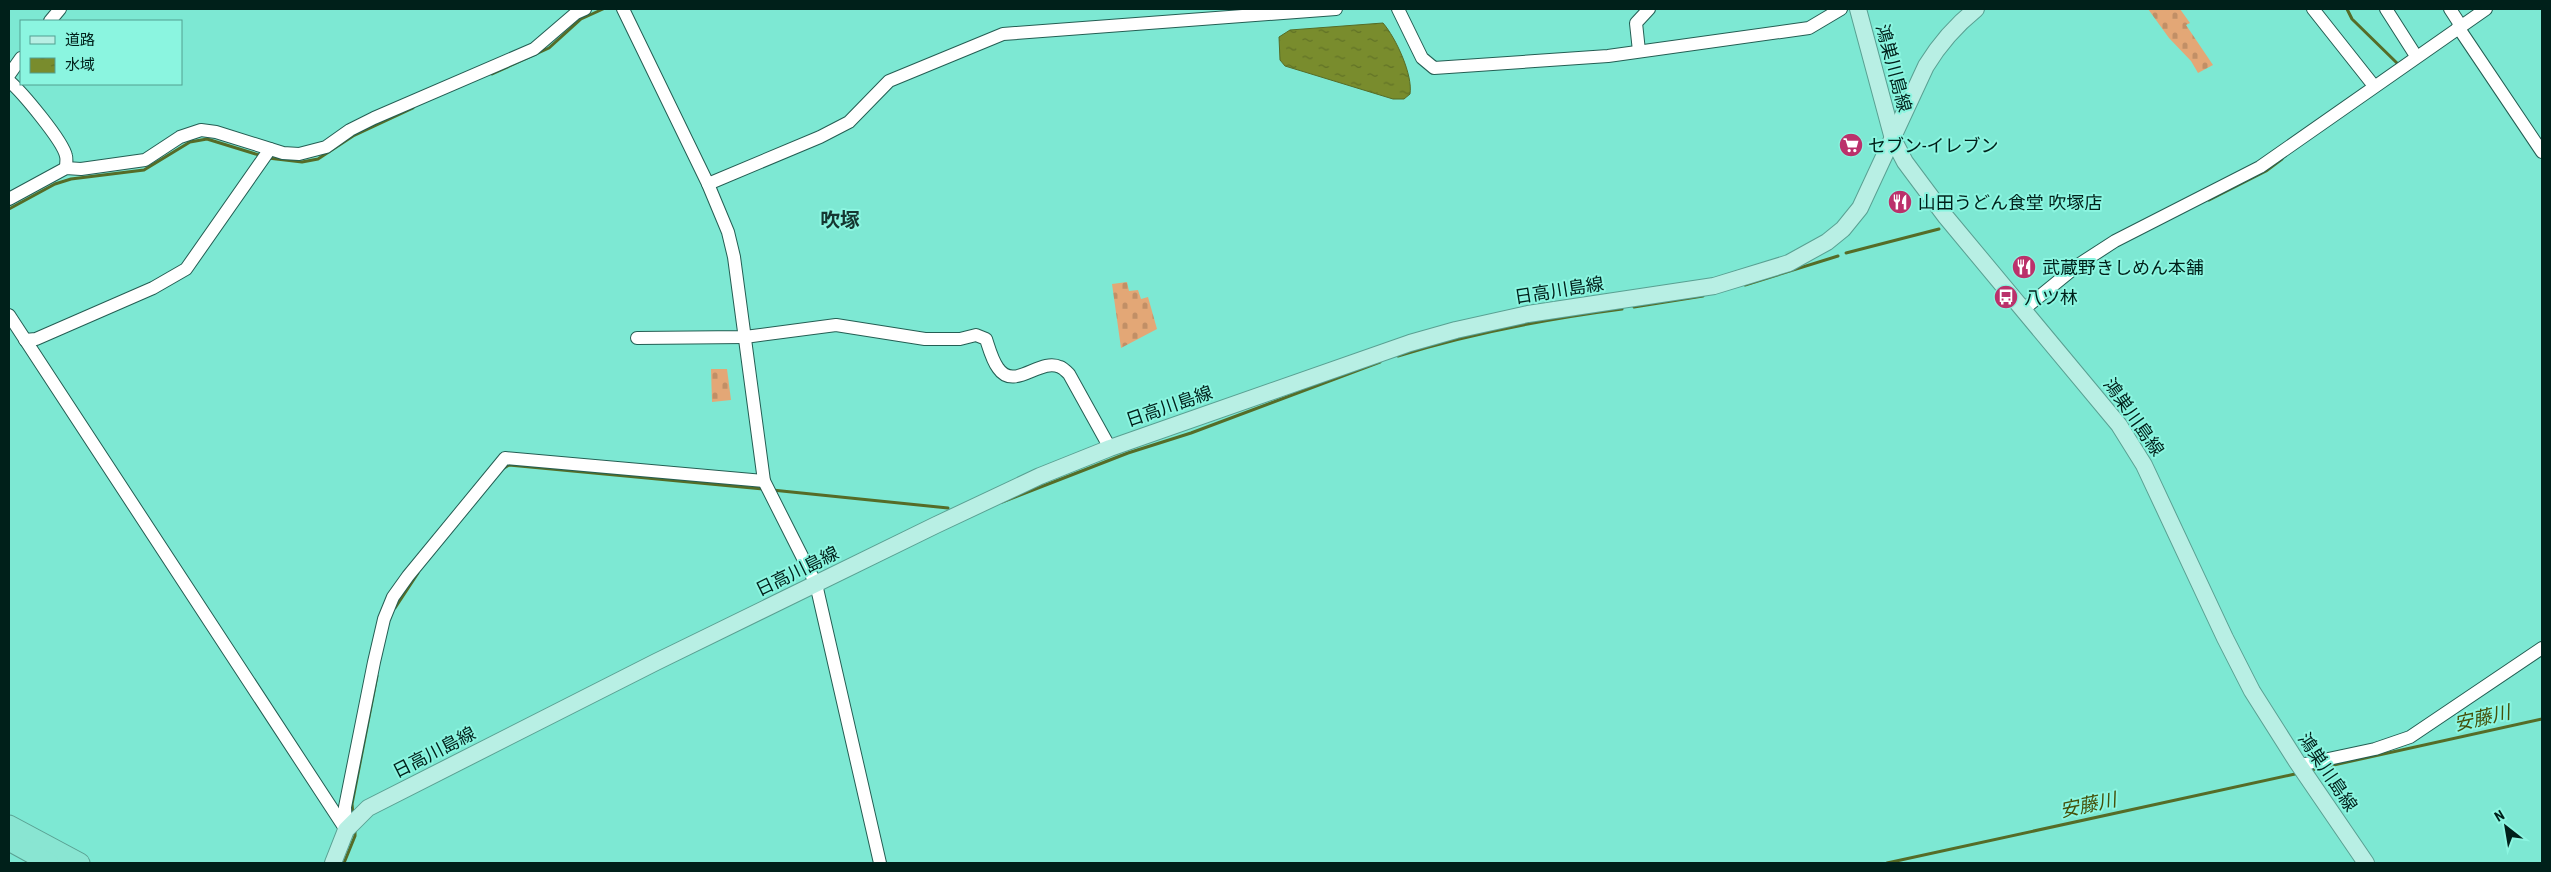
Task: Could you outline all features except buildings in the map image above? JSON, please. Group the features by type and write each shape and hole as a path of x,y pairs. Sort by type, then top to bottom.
{"highway":[{"path":"9,825 80,863"},
{"path":"9,841 49,863"}],"main road":[{"name":"鴻巣川島線","path":"1858,9 1894,139 1905,162 1931,199 2104,405 2132,444 2147,470 2240,669 2300,765 2366,863"},
{"name":"日高川島線","path":"333,863 346,830 368,808 816,584 1040,476 1110,448 1410,343 1456,330 1528,314 1714,286 1789,263 1827,242 1849,222 1860,208 1934,52 1956,26 1976,9"}],"street":[{"path":"51,20 60,9"},
{"path":"9,199 66,168 81,169 144,160 180,137 200,130 216,132 270,149 299,154 326,147 350,130 374,118 466,76 534,49 576,13 586,9"},
{"path":"623,9 708,184 728,232 745,337 764,481 816,584 880,863"},
{"path":"708,184 820,137 849,122 889,81 1003,34 1336,9"},
{"path":"1398,9 1422,58 1434,68 1608,56 1810,28 1840,9"},
{"path":"1639,51 1636,23 1648,9"},
{"path":"2313,9 2374,86"},
{"path":"2386,9 2416,56"},
{"path":"2450,9 2459,26 2542,152"},
{"path":"2024,309 2066,274 2115,241 2260,167 2416,56 2486,9"},
{"path":"9,75 20,59"},
{"path":"9,81 31,104 62,146 66,156 66,168"},
{"path":"25,340 36,339 153,288 186,269 270,149"},
{"path":"9,316 13,331 25,340 346,830"},
{"path":"637,338 745,337 836,325 925,339 960,338 976,335 986,339 998,368 1005,375 1014,377 1053,366 1059,366 1069,374 1110,448"},
{"path":"346,830 345,807 372,672 384,619 393,597 505,458 764,481"},
{"path":"2300,765 2375,749 2410,737 2542,648"}],"green space":[{"path":"2148,9 2180,9 2190,23 2186,25 2213,65 2198,73 2191,61 2169,38"},
{"path":"1127,282 1129,291 1138,290 1141,299 1148,297 1157,329 1121,348 1112,284"},
{"path":"711,369 727,369 731,400 712,402"}],"water":[{"path":"1383,23 1398,47 1409,77 1410,94 1404,99 1393,99 1285,66 1280,60 1279,37 1290,30"}],"waterway":[{"path":"492,74 549,48 581,19 603,9"},
{"path":"2347,9 2352,19 2399,65"},
{"path":"268,158 302,162 318,159 353,136 413,108"},
{"path":"9,209 55,184 71,179 144,170 190,142 207,139 262,156"},
{"path":"2209,200 2266,171 2282,159"},
{"path":"1846,253 1939,229"},
{"path":"1745,285 1838,256"},
{"path":"1634,307 1703,296"},
{"path":"1398,356 1454,340 1509,328 1565,317 1622,309"},
{"path":"1002,502 1128,453 1191,433 1380,362"},
{"path":"504,468 509,465 763,489"},
{"path":"772,490 948,508"},
{"path":"395,608 418,573"},
{"path":"353,815 352,804 377,676"},
{"name":"安藤川","path":"2311,770 2542,719"},
{"name":"安藤川","path":"1887,863 2295,774"},
{"path":"344,863 355,836 355,829"}],"place":[{"name":"セブン-イレブン","path":"1851,145"},
{"name":"山田うどん食堂 吹塚店","path":"1900,202"},
{"name":"武蔵野きしめん本舗","path":"2024,267"},
{"name":"八ツ林","path":"2006,297"}],"district":[{"name":"吹塚","path":"840,220"}]}
